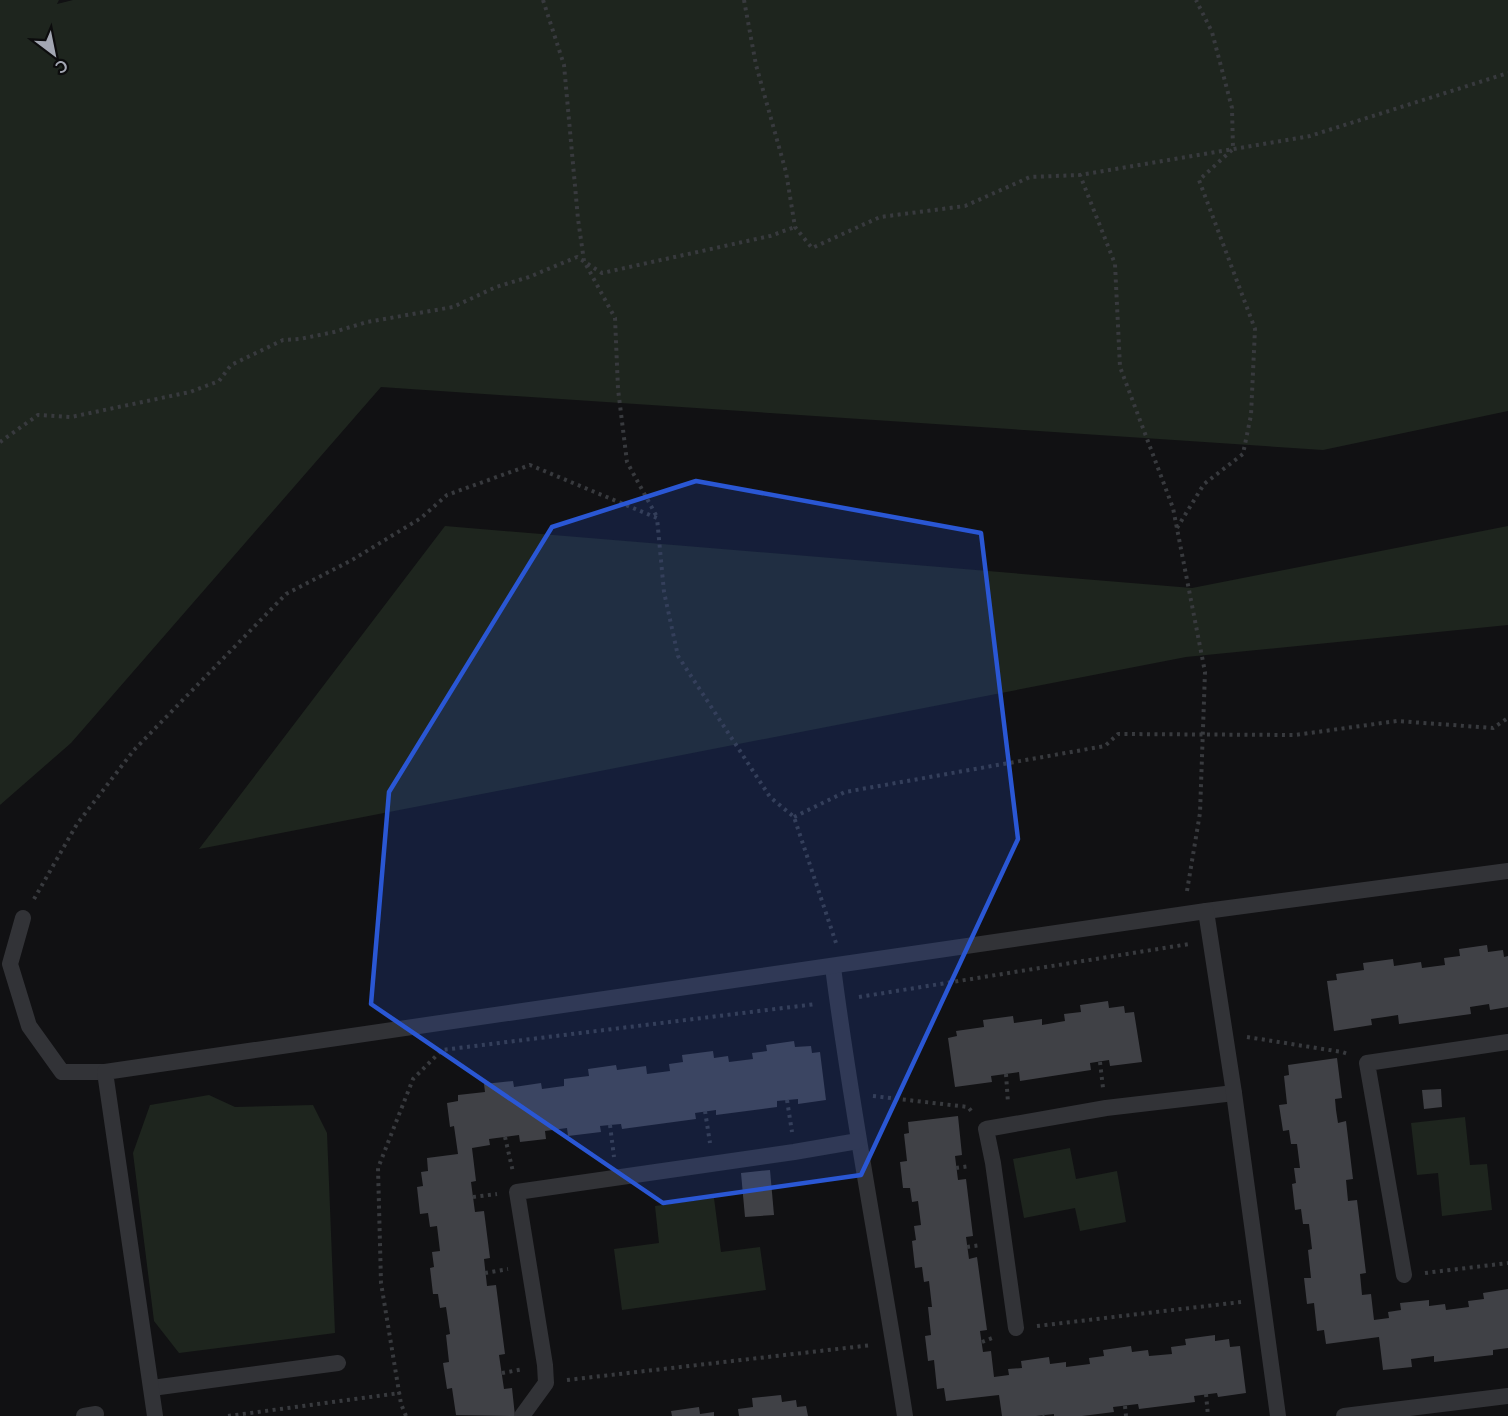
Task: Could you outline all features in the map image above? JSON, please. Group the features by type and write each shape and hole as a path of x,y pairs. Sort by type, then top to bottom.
{"lane":[{"path":"23,918 10,964 29,1026 62,1072 105,1072 1206,911 1508,871"},
{"path":"1206,911 1234,1094 1278,1416"},
{"path":"838,966 837,1001 858,1142 905,1416"},
{"path":"1404,1275 1367,1063 1508,1042"},
{"path":"105,1072 155,1416"},
{"path":"1016,1328 993,1162 986,1129 1106,1108 1234,1094"},
{"path":"522,1416 546,1383 517,1192 858,1142"},
{"path":"152,1388 338,1363"},
{"path":"1344,1416 1508,1396"}],"path":[{"path":"543,0 564,65 584,261 615,318 618,389 627,462 657,518 664,592 678,656 770,797 794,817 838,966"},
{"path":"744,0 756,65 786,172 795,226 812,248 880,217 965,206 1030,177 1080,175 1310,136 1508,73"},
{"path":"1177,528 1204,484 1243,454 1251,415 1255,329 1198,180 1233,149 1232,108 1212,32 1196,0"},
{"path":"1080,175 1115,264 1120,367 1173,508 1205,672 1200,813 1183,915"},
{"path":"0,442 38,415 71,417 190,392 219,381 231,365 283,340 300,339 367,322 453,307 496,287 577,258 602,273 770,236 795,226"},
{"path":"23,918 77,825 134,750 286,594 352,560 421,518 447,495 530,465 657,518"},
{"path":"794,817 845,792 1105,746 1118,734 1294,735 1397,721 1493,728 1508,718"},
{"path":"406,1416 401,1404 381,1283 378,1168 413,1079 442,1050 837,1001 1211,941"},
{"path":"1225,1033 1342,1052 1367,1063"},
{"path":"1006,1074 1010,1125"},
{"path":"851,1094 968,1107 986,1129"},
{"path":"788,1100 794,1152"},
{"path":"705,1111 713,1164"},
{"path":"610,1125 616,1178"},
{"path":"505,1137 517,1192"},
{"path":"1404,1275 1508,1263"},
{"path":"1016,1328 1263,1300"},
{"path":"546,1383 894,1343"},
{"path":"228,1416 400,1393"},
{"path":"1206,1394 1208,1416"},
{"path":"1125,1406 1126,1416"}],"highlighted area":[{"path":"696,481 981,533 1018,839 861,1175 663,1203 371,1004 389,792 552,527"}],"shaded area":[{"path":"0,0 59,0 57,4 73,0 1508,0 1508,411 1323,450 381,387 71,743 0,805"},
{"path":"445,526 1192,588 1508,526 1508,625 1186,657 199,849"},
{"path":"209,1095 235,1107 313,1105 327,1133 335,1333 179,1353 154,1321 133,1153 150,1105"},
{"path":"1465,1117 1470,1165 1487,1164 1492,1210 1442,1216 1438,1173 1417,1175 1411,1123"},
{"path":"1070,1148 1076,1179 1117,1171 1126,1222 1080,1231 1075,1208 1024,1218 1013,1159"},
{"path":"714,1198 721,1252 760,1247 766,1290 622,1310 614,1249 659,1243 655,1206"}],"building":[{"path":"1487,945 1488,952 1503,950 1504,957 1508,956 1508,1007 1490,1010 1489,1004 1470,1007 1471,1014 1399,1024 1398,1015 1371,1019 1372,1025 1334,1031 1327,981 1337,980 1336,974 1364,970 1363,963 1393,959 1394,966 1421,962 1422,968 1445,965 1444,958 1460,956 1459,949"},
{"path":"1108,1001 1109,1008 1124,1006 1125,1013 1134,1012 1142,1062 1110,1066 1109,1060 1090,1063 1091,1070 1020,1081 1019,1072 991,1076 992,1082 955,1087 948,1038 957,1036 956,1031 984,1027 983,1020 1013,1016 1014,1023 1042,1019 1042,1025 1065,1021 1064,1014 1081,1012 1080,1005"},
{"path":"794,1041 795,1047 811,1046 812,1053 820,1052 826,1100 798,1104 798,1099 777,1101 777,1107 716,1115 716,1110 695,1113 696,1119 622,1129 621,1124 600,1126 601,1132 568,1136 567,1128 545,1131 546,1139 520,1142 519,1135 489,1139 490,1145 472,1148 476,1181 471,1182 475,1212 484,1211 490,1258 484,1259 487,1286 496,1285 505,1354 499,1355 504,1389 512,1388 515,1416 456,1415 452,1388 447,1389 443,1363 449,1362 446,1335 450,1334 446,1307 440,1308 438,1294 433,1294 430,1268 434,1267 432,1252 440,1251 437,1226 430,1227 428,1213 420,1214 417,1187 423,1186 421,1172 428,1171 427,1158 458,1154 454,1126 450,1127 447,1103 458,1101 458,1095 485,1092 484,1084 513,1081 514,1087 541,1083 542,1089 564,1086 564,1079 589,1076 588,1069 616,1065 617,1070 646,1066 647,1074 670,1071 669,1064 683,1062 682,1055 713,1051 714,1058 728,1056 729,1062 753,1059 752,1053 767,1051 766,1045"},
{"path":"1337,1058 1342,1098 1335,1099 1336,1110 1338,1123 1346,1121 1353,1179 1346,1180 1348,1201 1357,1200 1366,1273 1360,1274 1362,1295 1371,1294 1374,1320 1389,1318 1388,1312 1401,1310 1400,1303 1429,1300 1429,1306 1445,1304 1446,1310 1469,1307 1468,1301 1484,1299 1483,1293 1508,1289 1508,1348 1493,1350 1493,1355 1434,1362 1434,1356 1411,1359 1412,1367 1383,1370 1379,1337 1326,1344 1324,1330 1317,1331 1314,1303 1307,1304 1304,1278 1311,1278 1308,1250 1312,1249 1309,1224 1303,1224 1301,1209 1295,1210 1292,1184 1296,1183 1294,1168 1300,1168 1297,1144 1291,1144 1289,1130 1283,1131 1279,1105 1287,1104 1284,1076 1289,1075 1288,1065"},
{"path":"1441,1089 1442,1107 1424,1109 1422,1090"},
{"path":"958,1116 962,1155 955,1156 958,1180 966,1179 973,1236 966,1237 969,1259 977,1257 987,1330 980,1331 983,1352 991,1351 994,1377 1009,1375 1008,1369 1022,1368 1021,1361 1049,1357 1050,1364 1066,1362 1066,1367 1090,1364 1089,1358 1104,1356 1103,1350 1131,1346 1132,1352 1148,1350 1149,1356 1172,1354 1171,1347 1186,1345 1185,1339 1215,1335 1215,1341 1229,1339 1230,1347 1240,1346 1246,1393 1218,1397 1217,1393 1194,1396 1195,1402 1139,1409 1138,1404 1113,1407 1114,1412 1082,1416 1054,1416 1054,1414 1002,1416 999,1395 946,1401 944,1388 937,1389 934,1360 928,1361 925,1336 931,1335 928,1307 932,1307 929,1281 924,1282 922,1267 915,1268 912,1241 916,1240 914,1226 921,1225 918,1201 912,1202 910,1188 903,1188 900,1162 907,1161 904,1134 909,1133 908,1122"},
{"path":"770,1170 774,1215 745,1217 741,1173"},
{"path":"781,1395 782,1402 796,1400 797,1407 806,1406 808,1416 739,1416 738,1409 753,1407 752,1398"},
{"path":"699,1407 700,1414 714,1412 714,1416 672,1416 671,1411"}]}
